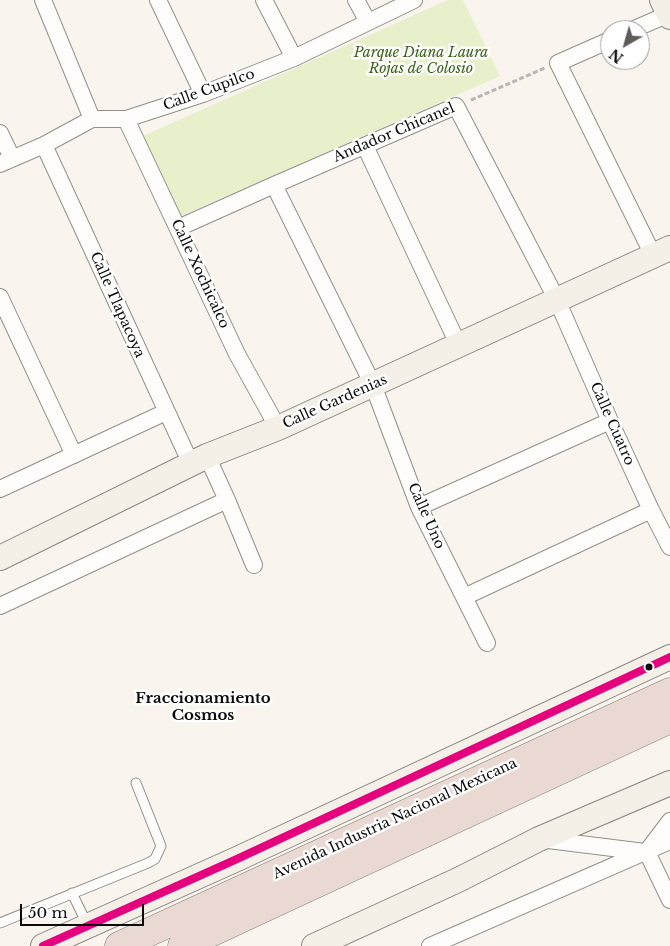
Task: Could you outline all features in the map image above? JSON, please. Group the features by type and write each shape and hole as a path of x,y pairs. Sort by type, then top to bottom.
{"highway":[{"name":"Avenida Industria Nacional Mexicana","path":"122,945 670,692"},
{"name":"Avenida Industria Nacional Mexicana","path":"182,946 670,719"}],"street":[{"path":"43,0 92,119"},
{"path":"158,0 203,94"},
{"path":"264,0 294,58"},
{"path":"356,0 368,22"},
{"name":"Calle Cupilco","path":"6,161 44,145 92,119 126,119 203,94 294,58 414,0"},
{"path":"650,20 667,10"},
{"path":"600,44 558,63 661,252"},
{"name":"Andador Chicanel","path":"178,228 456,106"},
{"name":"Calle Cuatro","path":"456,106 557,300 650,510 670,547"},
{"name":"Calle Xochicalco","path":"126,119 237,354 278,428"},
{"path":"0,133 6,161"},
{"name":"Calle Tlapacoya","path":"44,145 166,412 227,500 254,565"},
{"path":"365,146 458,344"},
{"name":"Calle Uno","path":"274,185 373,385 419,506 487,643"},
{"name":"Calle Gardenias","path":"0,558 199,460 278,428 661,252"},
{"path":"0,297 74,455"},
{"path":"0,489 166,412"},
{"path":"419,506 610,421"},
{"path":"0,606 227,500"},
{"path":"464,597 650,510"},
{"path":"53,943 87,925 237,859 670,657"},
{"path":"314,946 458,880 539,839 670,783"},
{"path":"647,852 670,822"},
{"path":"539,839 647,852"},
{"path":"430,946 670,841"},
{"path":"647,852 670,900"}],"lane":[{"path":"0,923 155,859 161,846 136,783"},
{"path":"72,893 87,925"}],"path":[{"name":"Andador Chicanel","path":"456,106 558,63"}],"green space":[{"name":"Parque Diana Laura Rojas de Colosio","path":"448,0 463,0 500,76 181,216 143,136"}],"transit line":[{"path":"43,946 237,859 670,657"}],"district":[{"name":"Fraccionamiento Cosmos","path":"203,708"}]}
